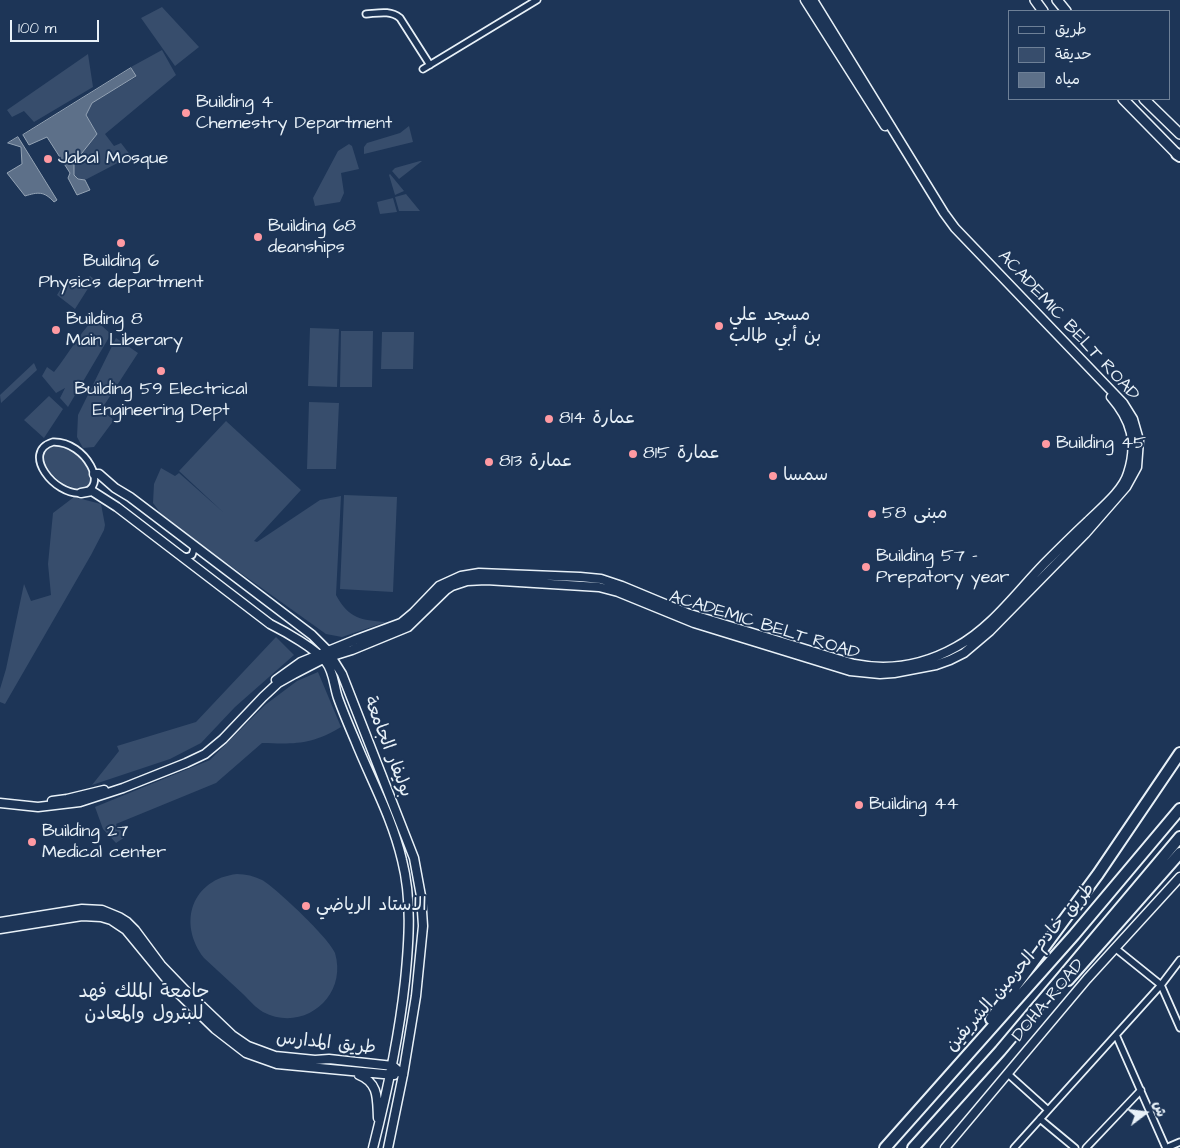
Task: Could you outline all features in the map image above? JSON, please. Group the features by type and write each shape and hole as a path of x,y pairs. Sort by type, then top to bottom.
{"highway":[{"path":"934,1093 1098,874 1180,752"},
{"name":"طريق خادم الحرمين الشريفين","path":"885,1148 1074,935 1180,809"},
{"name":"طريق خادم الحرمين الشريفين","path":"913,1148 1000,1051 1180,837"},
{"path":"1000,1051 1076,971 1180,853"}],"main road":[{"path":"1057,0 1065,10"},
{"path":"1124,100 1179,155"},
{"path":"1145,100 1180,134"}],"street":[{"path":"423,69 537,0"},
{"name":"ACADEMIC BELT ROAD","path":"0,803 38,806 68,805 86,801 186,764 205,754 223,739 278,683 321,657 401,623 439,586 451,579 469,574 490,573 601,579 688,613 835,660 876,667 916,663 942,654 976,634 988,623 1043,565 1113,497 1128,475 1133,454 1133,436 1128,420 1112,398 946,224 805,0"},
{"name":"ACADEMIC BELT ROAD","path":"330,653 352,650 408,627 452,586 468,581 486,580 599,586 694,623 835,667 873,674 907,672 950,660 964,653 990,631 1085,534 1126,487 1137,467 1139,452 1137,429 1128,410 954,228 813,0"},
{"path":"366,14 387,12 395,14 400,18 430,65"},
{"path":"59,442 76,448 89,462 94,474 94,484 89,489 81,493 67,491 49,478 42,469 40,461 41,452 47,444 59,442"},
{"name":"بوليفار الجامعة","path":"94,474 99,474 115,488 130,497 312,635 330,653 342,674 414,858 421,896 423,926 416,996 403,1075 388,1148"},
{"name":"بوليفار الجامعة","path":"81,493 92,491 107,500 270,624 289,634 328,664 355,742 386,810 403,861 409,944 393,1066 373,1148"},
{"path":"182,556 192,555 194,549 191,543"},
{"name":"ACADEMIC BELT ROAD","path":"0,798 42,801 80,796 113,787 184,760 213,743 258,696 287,671 301,662 321,657"},
{"path":"403,861 414,858"},
{"name":"DOHA ROAD","path":"945,1148 1115,948 1180,877"},
{"name":"طريق المدارس","path":"0,922 82,909 102,910 110,913 127,922 187,992 232,1034 248,1046 276,1056 393,1066 403,1075"},
{"path":"0,929 91,915 111,920 126,930 177,992 216,1029 246,1053 277,1064 350,1072 403,1075"},
{"path":"1115,948 1161,985 1180,1028"},
{"path":"1014,1148 1161,985 1180,960"},
{"path":"1116,1035 1166,1148 1180,1142"},
{"path":"350,1072 367,1078 373,1084 377,1097 378,1128"},
{"path":"1008,1074 1048,1110"},
{"path":"1086,1148 1141,1090"},
{"path":"1040,1119 1075,1148"}],"green space":[{"path":"162,7 199,47 175,66 141,18"},
{"path":"162,50 176,75 105,134 114,146 121,143 131,156 85,180 78,179 74,175 74,163 97,134 86,115 92,103 136,77 131,67"},
{"path":"88,54 93,87 34,122 24,111 12,117 7,110"},
{"path":"409,126 413,142 364,154 364,147 367,143 400,133"},
{"path":"349,144 352,146 359,169 341,173 344,193 340,202 315,206 313,198 338,151"},
{"path":"422,161 399,179 392,171 395,168"},
{"path":"390,174 404,191 395,195"},
{"path":"406,194 420,211 399,211 395,197"},
{"path":"393,198 397,212 380,214 377,202"},
{"path":"90,276 94,279 75,309 57,295 68,277 80,287"},
{"path":"94,319 111,334 68,407 60,398 65,388 56,393 42,376 47,367 54,372"},
{"path":"310,328 339,329 337,387 308,386"},
{"path":"341,331 373,331 372,387 340,387"},
{"path":"382,332 414,332 413,369 381,369"},
{"path":"116,338 138,353 101,410 114,420 94,447 83,448 77,437 78,415"},
{"path":"34,363 37,370 1,403 0,395"},
{"path":"49,396 63,409 44,438 24,420"},
{"path":"309,402 339,403 336,469 307,469"},
{"path":"226,421 301,490 254,541 257,542 320,500 341,496 336,595 346,609 356,617 386,622 342,637 326,634 165,519 153,503 154,484 161,468 175,476 179,473 223,512 179,471"},
{"path":"57,445 70,449 86,462 91,475 91,482 85,488 75,488 65,484 49,471 44,455 48,449"},
{"path":"344,495 397,497 393,592 340,589"},
{"path":"74,497 101,504 105,525 104,530 5,704 0,702 0,689 24,584 31,601 51,595 48,564 53,513"},
{"path":"276,637 294,655 235,707 201,743 170,759 92,785 119,751 117,746 196,722"},
{"path":"318,672 341,727 321,737 303,742 262,743 216,783 116,824 125,837 116,843 103,829 95,807 210,760 265,705 297,681"},
{"path":"237,874 256,877 269,885 313,926 335,953 337,969 335,984 328,997 319,1007 307,1014 293,1018 278,1017 263,1012 204,958 196,945 191,931 193,905 209,884"}],"water":[{"path":"131,68 136,76 92,103 86,115 97,134 74,163 74,175 78,179 85,180 90,190 77,195 68,178 70,173 47,137 29,145 23,135"},
{"path":"18,137 57,200 54,202 41,193 25,196 7,173 22,164 21,147 8,143"}],"place":[{"name":"Building 4 Chemestry Department","path":"186,113"},
{"name":"Jabal Mosque","path":"48,159"},
{"name":"Building 68 deanships","path":"258,237"},
{"name":"Building 6 Physics department","path":"121,243"},
{"name":"مسجد علي بن أبي طالب","path":"719,326"},
{"name":"Building 8 Main Liberary","path":"56,330"},
{"name":"Building 59 Electrical Engineering Dept","path":"161,371"},
{"name":"عمارة 814","path":"549,419"},
{"name":"Building 45","path":"1046,444"},
{"name":"عمارة 815","path":"633,454"},
{"name":"عمارة 813","path":"489,462"},
{"name":"سمسا","path":"773,476"},
{"name":"مبنى 58","path":"872,514"},
{"name":"Building 57 - Prepatory year","path":"866,567"},
{"name":"Building 44","path":"859,805"},
{"name":"Building 27 Medical center","path":"32,842"},
{"name":"الاستاد الرياضي","path":"306,906"}],"district":[{"name":"جامعة الملك فهد للبترول والمعادن","path":"144,1004"}]}
